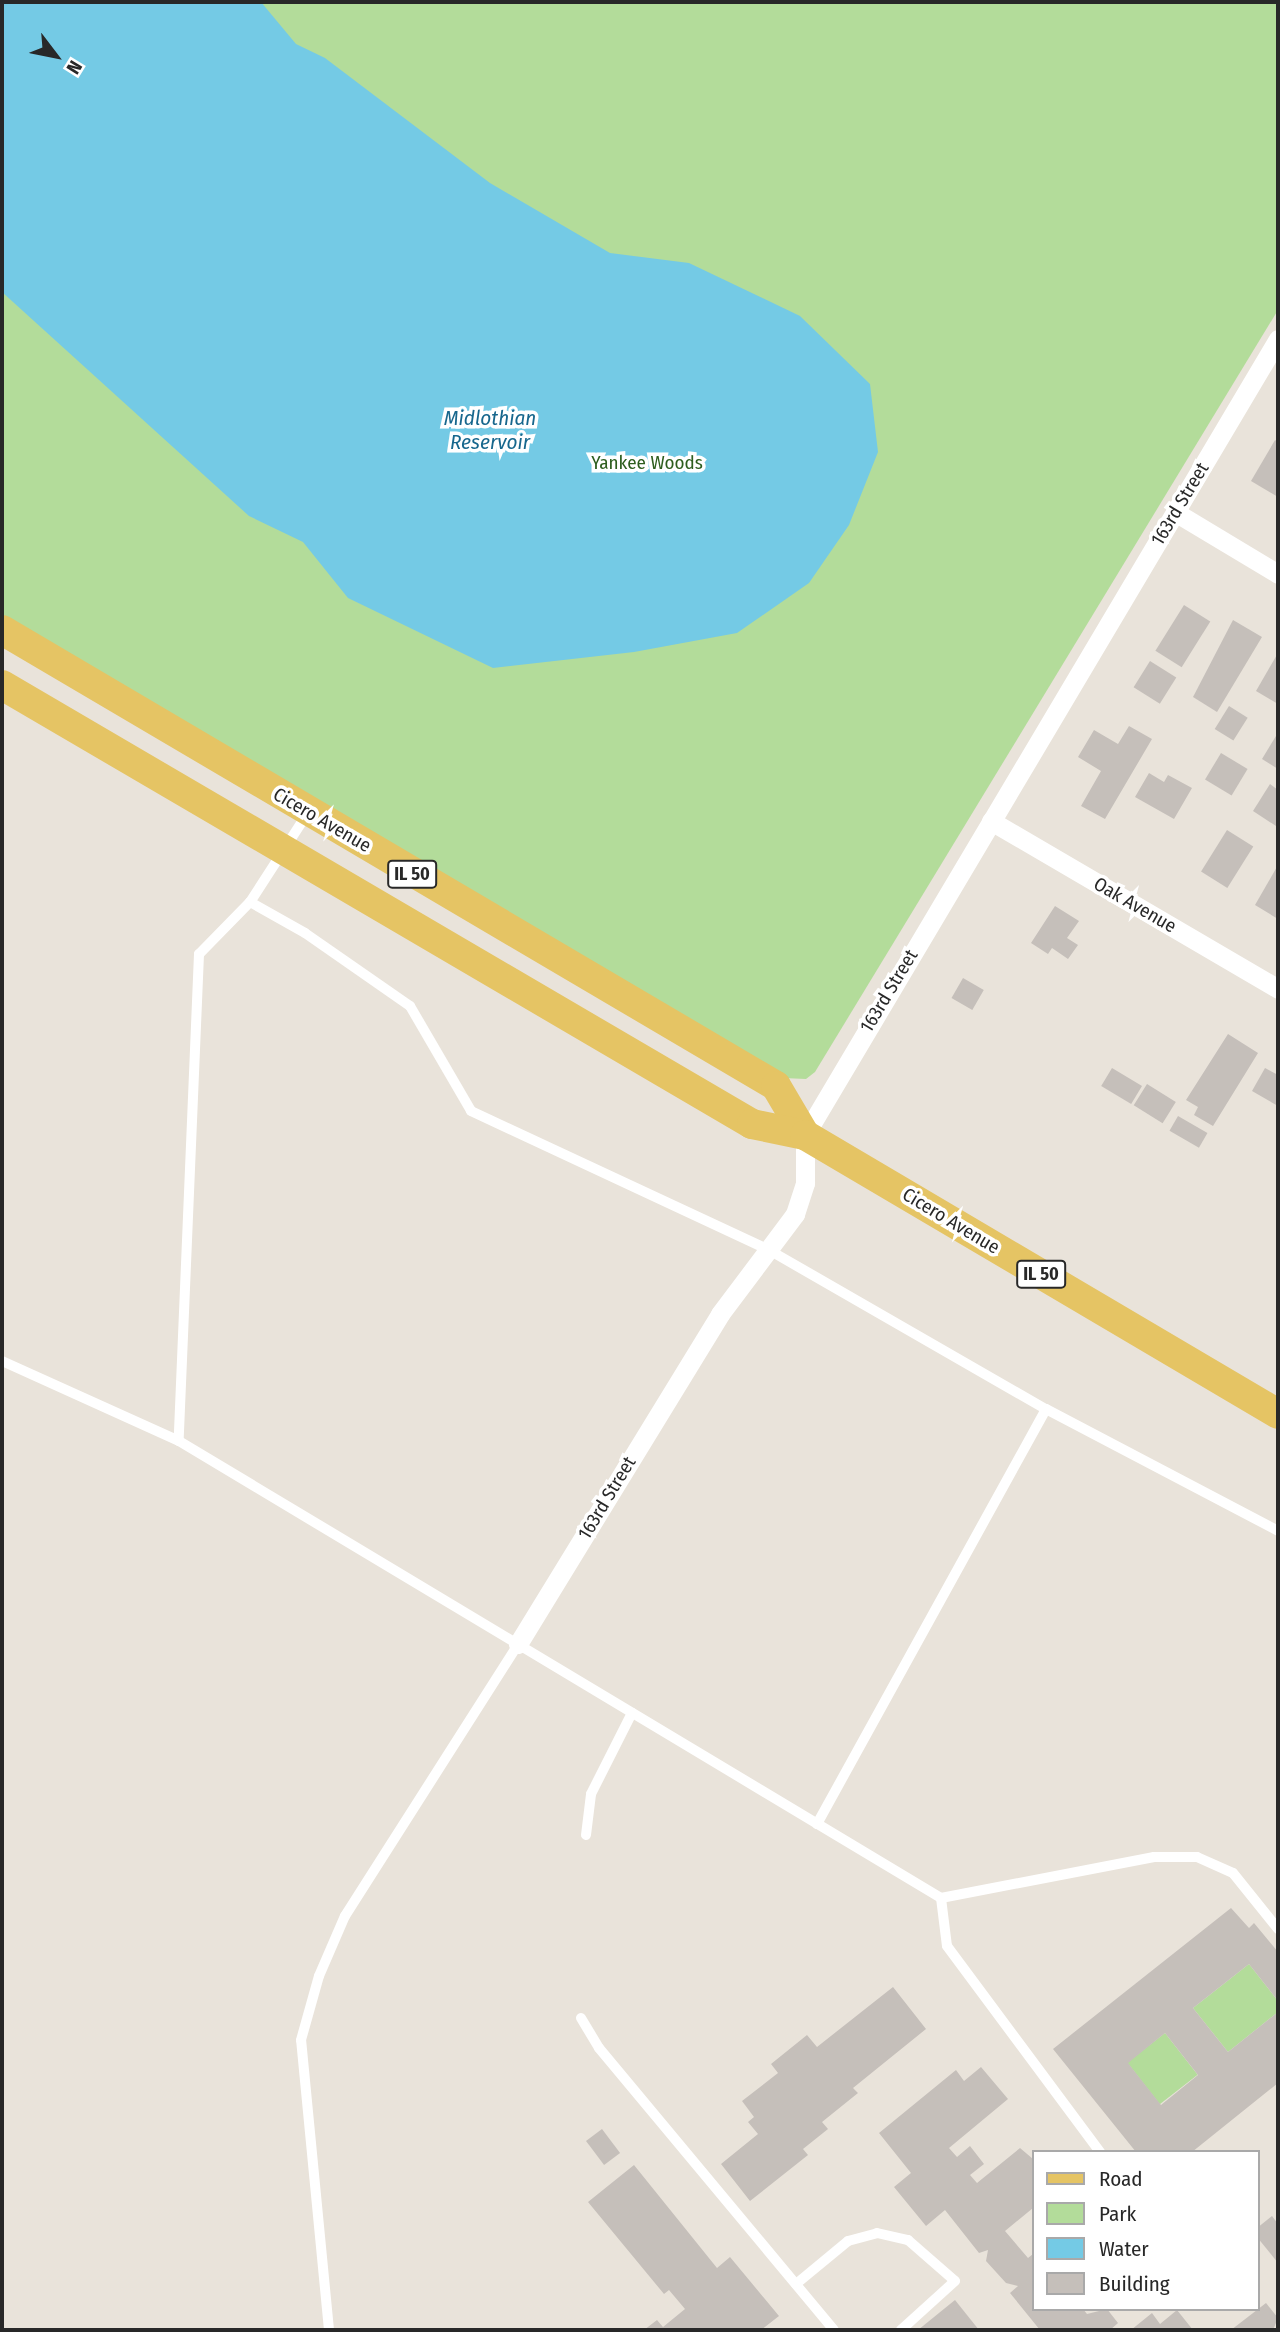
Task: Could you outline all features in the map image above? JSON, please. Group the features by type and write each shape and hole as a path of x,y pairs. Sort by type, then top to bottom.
{"main road":[{"name":"Cicero Avenue","path":"2,630 776,1086 805,1135"},
{"name":"Cicero Avenue","path":"2,685 752,1124 805,1135 1278,1414"}],"street":[{"name":"163rd Street","path":"518,1644 720,1314 795,1214 805,1183 805,1135 1278,339"},
{"path":"1175,512 1278,574"},
{"name":"Oak Avenue","path":"991,821 1278,989"}],"lane":[{"path":"179,1441 199,954 250,902 308,812"},
{"path":"250,902 305,933 411,1006 471,1111 769,1250 1046,1409 1278,1531"},
{"path":"2,1361 179,1441 941,1898 1154,1857 1197,1857 1233,1873 1278,1929"},
{"path":"817,1824 1046,1409"},
{"path":"329,2330 301,2040 319,1976 345,1916 518,1644"},
{"path":"586,1835 591,1794 632,1713"},
{"path":"941,1898 947,1946 1099,2150"},
{"path":"581,2018 600,2048 831,2329"},
{"path":"796,2284 848,2241 877,2233 908,2240 955,2281 901,2330"}],"green space":[{"name":"Yankee Woods","path":"2,2 1278,2 1278,310 815,1072 806,1079 783,1078 2,619"},
{"path":"1249,1964 1278,2001 1278,2012 1228,2052 1193,2008"},
{"path":"1165,2033 1198,2075 1160,2104 1127,2063"}],"water":[{"name":"Midlothian Reservoir","path":"2,2 261,2 296,44 325,58 490,183 610,253 689,263 800,316 870,384 878,452 849,525 809,583 737,633 634,652 493,668 348,598 303,542 249,516 2,292"}],"building":[{"path":"1275,440 1278,442 1278,497 1251,481"},
{"path":"1184,605 1210,621 1182,667 1155,651"},
{"path":"1233,620 1262,637 1217,712 1193,697"},
{"path":"1278,653 1278,704 1256,691"},
{"path":"1150,661 1176,677 1160,704 1134,687"},
{"path":"1229,706 1248,718 1233,741 1215,729"},
{"path":"1129,726 1152,739 1105,819 1081,806 1101,771 1078,757 1094,730 1118,744"},
{"path":"1276,736 1278,737 1278,769 1262,759"},
{"path":"1221,753 1248,769 1232,796 1205,780"},
{"path":"1149,773 1164,782 1168,775 1192,788 1174,819 1135,797"},
{"path":"1270,784 1278,790 1276,826 1253,811"},
{"path":"1227,830 1253,846 1227,888 1201,872"},
{"path":"1278,865 1278,919 1255,905"},
{"path":"1055,906 1079,921 1067,938 1078,945 1068,959 1052,948 1048,954 1031,943"},
{"path":"963,978 984,990 972,1010 952,998"},
{"path":"1228,1034 1258,1053 1213,1126 1194,1115 1198,1107 1186,1100"},
{"path":"1112,1068 1142,1086 1131,1104 1101,1086"},
{"path":"1265,1068 1278,1075 1278,1106 1252,1091"},
{"path":"1147,1084 1176,1102 1163,1123 1134,1105"},
{"path":"1178,1116 1207,1133 1199,1148 1170,1131"},
{"path":"1231,1908 1249,1928 1254,1923 1278,1952 1278,2001 1249,1964 1193,2008 1228,2052 1278,2012 1278,2083 1194,2150 1134,2150 1053,2049","holes":["1165,2033 1198,2075 1161,2105 1128,2063"]},
{"path":"893,1987 926,2029 853,2088 858,2093 822,2122 828,2129 803,2149 808,2155 750,2201 721,2164 758,2134 748,2122 754,2117 742,2101 778,2073 771,2064 807,2035 817,2047"},
{"path":"981,2067 1008,2099 949,2148 957,2157 970,2146 984,2164 970,2175 977,2183 1020,2148 1032,2158 1032,2209 1005,2231 1028,2258 1032,2255 1032,2311 1085,2311 1087,2314 1109,2311 1118,2323 1110,2330 1040,2330 1010,2293 1018,2286 1006,2283 986,2261 988,2250 979,2253 945,2210 926,2226 894,2187 911,2173 879,2133 956,2070 964,2081"},
{"path":"602,2129 620,2153 604,2165 586,2141"},
{"path":"634,2165 717,2268 730,2257 779,2316 761,2330 644,2330 657,2320 663,2327 685,2309 669,2290 664,2294 588,2202"},
{"path":"1272,2216 1278,2224 1278,2263 1259,2239 1259,2226"},
{"path":"955,2300 979,2330 918,2330"},
{"path":"1266,2303 1278,2318 1273,2330 1231,2330 1259,2311"},
{"path":"1178,2311 1193,2330 1131,2330 1152,2313 1160,2324"}]}
